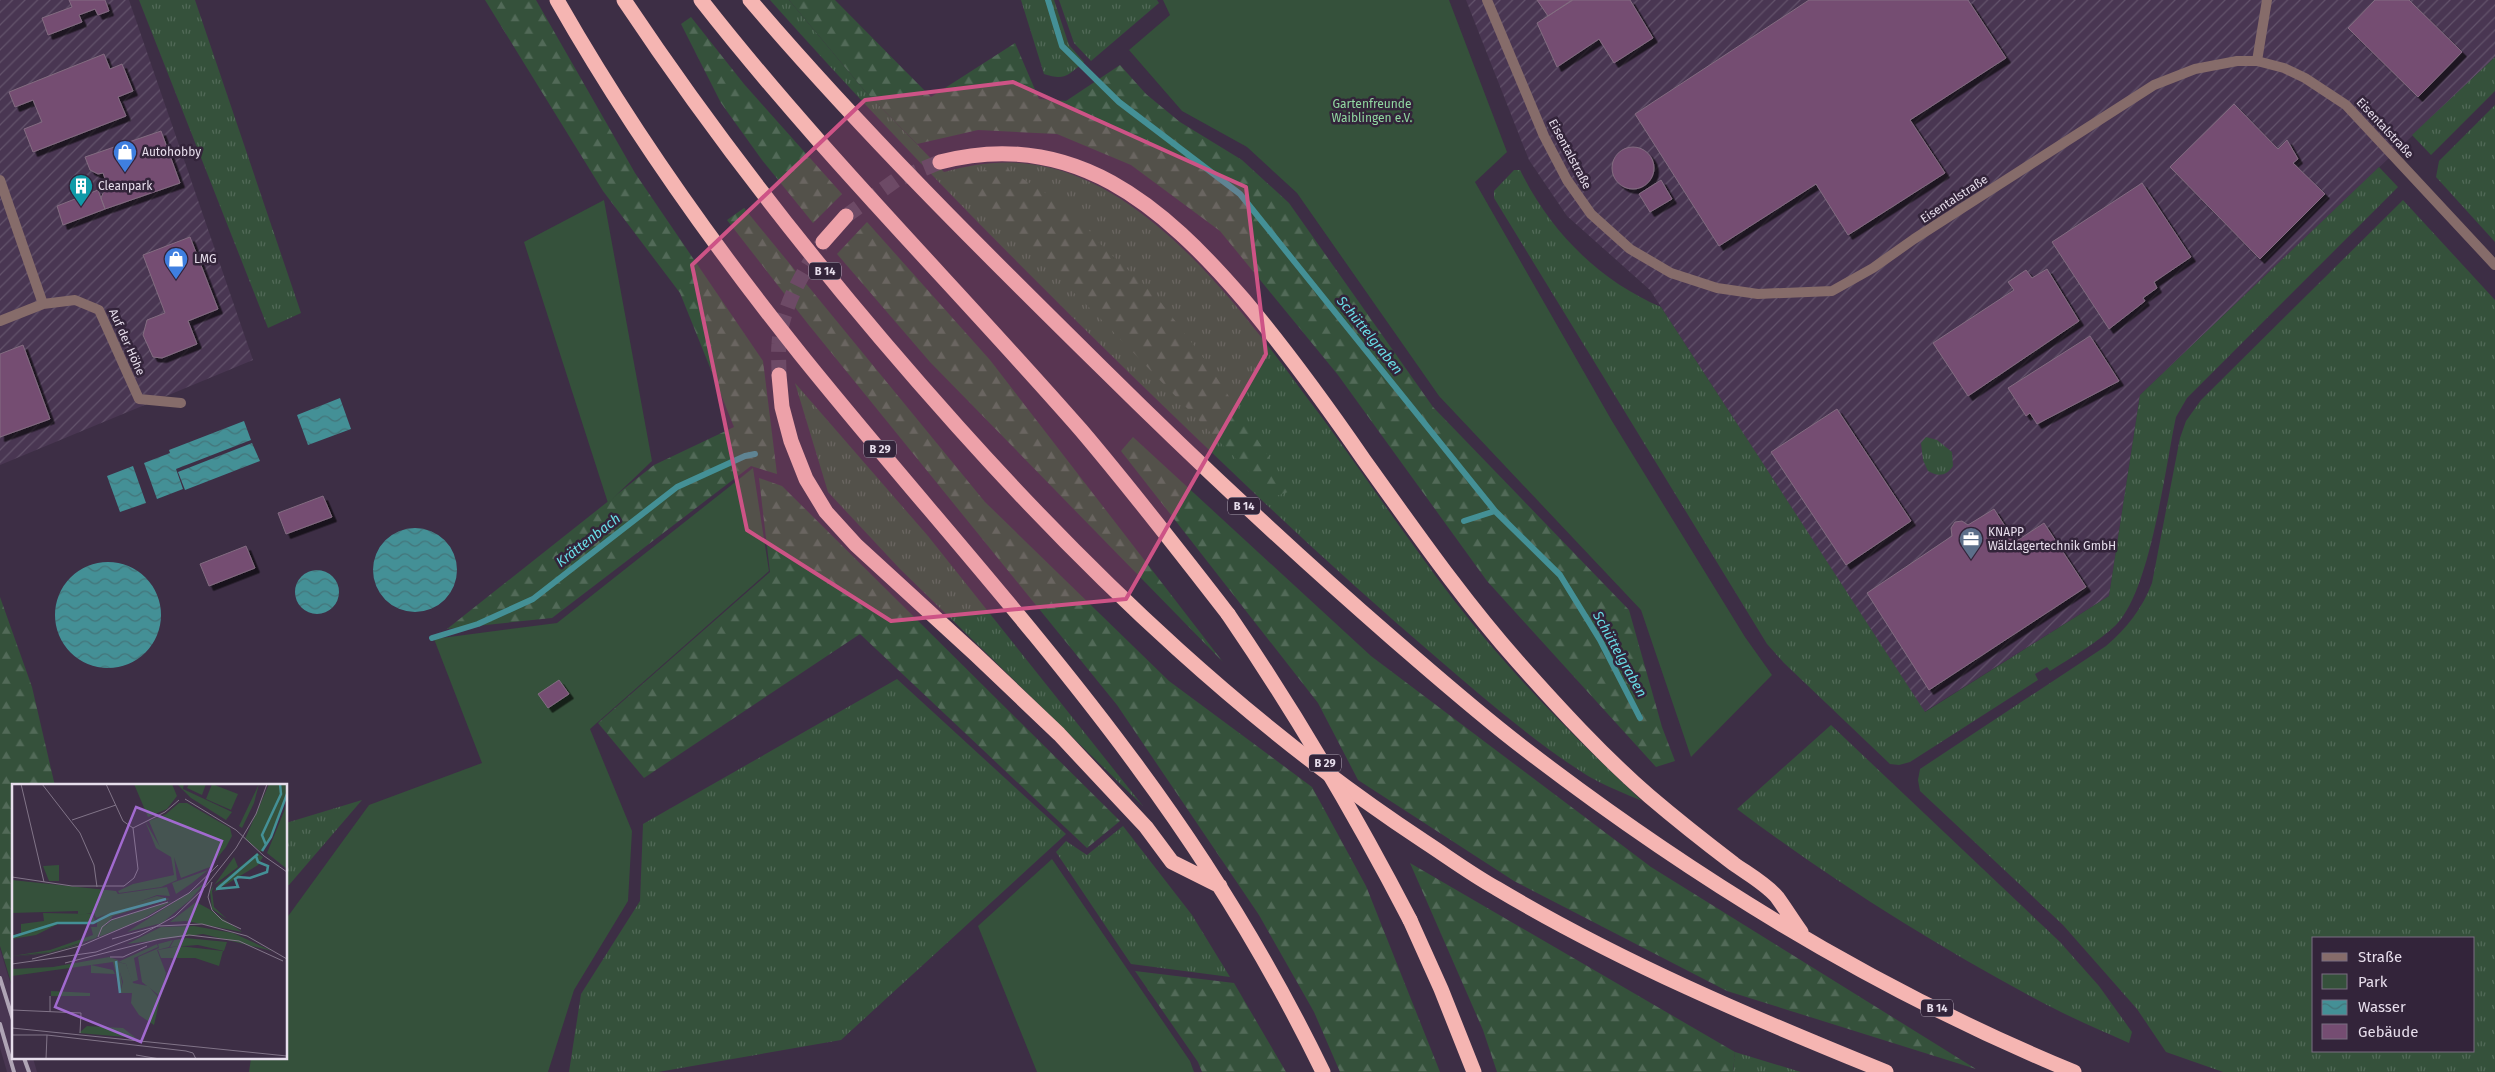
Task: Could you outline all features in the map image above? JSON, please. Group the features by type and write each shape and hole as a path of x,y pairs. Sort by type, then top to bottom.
{"highway":[{"name":"B 29","path":"557,0 665,171 783,331 1078,689 1138,766 1220,886 1256,946 1323,1072"},
{"name":"B 14","path":"624,0 698,106 771,204 915,380 1051,527 1120,596 1191,662 1296,750 1388,818 1493,887 1593,942 1698,993 1886,1072"},
{"name":"B 29","path":"701,0 819,141 1081,430 1156,521 1228,614 1278,687 1358,820 1410,920 1442,989 1474,1072"},
{"name":"B 14","path":"750,0 858,120 977,244 1190,454 1290,548 1458,695 1593,801 1689,866 1804,937 1943,1012 2074,1072"},
{"path":"940,162 967,155 994,153 1028,154 1063,162 1104,178 1142,201 1176,227 1217,269 1271,331 1463,594 1516,660 1582,731 1647,794 1775,895 1804,937"},
{"path":"824,242 846,216"},
{"path":"779,375 782,407 791,441 806,479 826,512 856,545 1059,734 1146,827 1172,862 1220,886"}],"street":[{"name":"Eisentalstraße","path":"1487,0 1544,136 1567,180 1591,214 1630,249 1671,273 1717,288 1758,294 1832,291 1873,268 1914,239 2154,85 2195,69 2218,63 2257,61 2284,68 2305,78 2346,104 2495,265"},
{"path":"2257,61 2267,0"},
{"path":"0,180 44,304"},
{"name":"Auf der Höhe","path":"0,321 44,304 75,300 99,310 139,399 181,404"}],"highlighted area":[{"path":"1013,82 1246,187 1266,354 1126,599 891,621 747,530 692,265 865,100"}],"shaded area":[{"path":"0,0 129,0 253,360 0,465"},
{"path":"1466,0 2495,0 2495,57 2140,395 2109,596 1924,712 1650,290 1567,216 1529,160"},
{"path":"0,949 12,988 12,1060 34,1060 37,1072 7,1072 0,1048"}],"green space":[{"path":"139,0 195,0 301,313 268,328"},
{"path":"485,0 536,0 635,173 763,361 777,474 751,466 552,618 447,629 654,465 734,427 680,293 603,191"},
{"path":"770,0 789,0 864,90 944,172 968,166 1005,162 1042,166 1082,178 1119,198 1155,224 1189,255 1221,288 1250,323 1453,599 1497,653 1592,753 1642,801 1588,776 1529,735 1437,658 1274,512 1005,250 945,189"},
{"path":"789,0 835,0 931,97 1015,43 1039,99 1066,101 1120,65 1146,94 1180,122 1242,160 1289,203 1433,407 1629,610 1662,727 1675,761 1656,767 1487,581 1338,375 1220,231 1131,165 1057,134 978,130 917,144 864,90"},
{"path":"1021,0 1054,0 1069,45 1084,62 1066,76 1057,77 1044,74"},
{"path":"1059,0 1157,0 1159,3 1091,61 1074,43"},
{"name":"Gartenfreunde Waiblingen e.V.","path":"1163,0 1449,0 1507,152 1475,182 1612,421 1745,637 1772,675 1691,757 1641,610 1439,396 1297,193 1247,147 1182,111 1129,50 1170,15"},
{"path":"691,17 744,84 842,194 813,223 762,160 721,103 681,24"},
{"path":"2495,57 2495,91 2431,155 2412,135"},
{"path":"2495,105 2495,242 2436,177 2439,161"},
{"path":"1004,167 1074,211 1099,243 1156,296 1205,360 1291,491 1273,497 1094,312 952,176"},
{"path":"2379,167 2398,187 2187,398 2176,417 2155,527 2147,557 2139,584 2128,608 2116,625 2093,644 2050,671 2047,667 2035,674 2038,680 1910,762 1899,765 1890,764 1784,663 1767,644 1494,198 1494,191 1514,170 1520,170 1546,213 1578,251 1617,283 1661,307 1925,712 2109,596 2140,395"},
{"path":"604,200 652,461 608,503 524,242"},
{"path":"2403,200 2495,300 2495,1072 2223,1072 2166,1052 2137,1009 2063,925 1920,791 1918,780 1920,769 2106,646 2133,617 2144,601 2152,583 2180,438 2186,421 2201,400"},
{"path":"744,208 985,502 1169,681 1312,787 1366,886 1440,1072 1340,1072 1314,1012 1259,915 1117,705 808,324 727,220"},
{"path":"867,222 990,360 1223,662 930,362 837,254"},
{"path":"795,383 928,536 1143,806 900,569 828,492"},
{"path":"1133,437 1371,656 1651,867 1976,1069 1727,991 1514,881 1358,780 1318,703 1121,451"},
{"path":"1926,437 1937,440 1952,452 1953,466 1945,474 1939,475 1928,471 1923,460 1921,443"},
{"path":"753,468 769,571 590,729 632,831 628,901 574,990 548,1072 249,1072 251,1060 288,1060 288,916 369,805 482,763 434,639 557,623"},
{"path":"759,478 782,486 1120,821 1087,848 860,634 644,778 598,723 770,572"},
{"path":"0,597 32,687 55,784 12,784 12,985 0,946"},
{"path":"897,679 1066,834 841,1040 658,1072 569,1072 581,994 640,901 643,824"},
{"path":"1831,725 2060,942 2099,986 2132,1032 2129,1043 2042,1003 1917,931 1808,860 1737,809"},
{"path":"362,800 289,885 288,822"},
{"path":"1123,826 1192,915 1230,977 1131,964 1056,852 1066,841 1087,855"},
{"path":"1052,859 1190,1061 1194,1072 1037,1072 978,926"},
{"path":"1410,863 1735,1052 1733,1072 1497,1072 1483,1030"},
{"path":"1135,971 1234,983 1286,1072 1202,1072 1198,1062"},
{"path":"1735,1052 1801,1072 1733,1072"}],"water":[{"path":"340,398 351,429 308,445 297,415"},
{"path":"244,421 251,440 176,469 183,489 157,499 144,463 170,453 169,450"},
{"path":"252,443 260,461 185,490 178,472"},
{"path":"133,466 146,503 120,512 107,476"},
{"path":"415,528 431,531 445,540 454,554 457,570 454,586 445,600 431,609 415,612 399,609 385,600 376,586 373,570 376,554 385,540 399,531"},
{"path":"108,562 128,566 145,578 157,595 161,615 157,635 145,652 128,664 108,668 88,664 71,652 59,635 55,615 59,595 71,578 88,566"},
{"path":"317,570 329,574 335,580 339,592 335,604 329,610 317,614 305,610 299,604 295,592 299,580 305,574"}],"building":[{"path":"69,0 105,0 109,11 98,15 95,9 79,15 82,22 48,35 42,18 72,7"},
{"path":"1537,0 1572,0 1548,16"},
{"path":"1573,0 1630,0 1653,38 1614,63 1599,39 1557,67 1537,23"},
{"path":"1809,0 1968,0 2006,58 1910,120 1945,173 1848,235 1816,184 1719,246 1635,114"},
{"path":"2375,0 2409,0 2462,52 2418,97 2348,28"},
{"path":"104,54 110,69 122,64 133,91 118,97 126,116 33,152 24,129 42,122 33,100 15,107 9,92"},
{"path":"2234,104 2278,149 2287,140 2298,159 2293,163 2325,194 2260,259 2170,167"},
{"path":"161,131 180,183 105,209 101,198 104,191 109,189 103,173 98,174 90,170 85,157"},
{"path":"1633,147 1648,153 1654,168 1648,183 1633,189 1618,183 1612,168 1618,153"},
{"path":"1661,180 1672,199 1650,212 1639,194"},
{"path":"2142,183 2191,257 2154,282 2157,288 2143,298 2145,301 2109,329 2052,242"},
{"name":"Cleanpark","path":"98,190 105,209 63,225 57,206"},
{"path":"190,237 218,309 188,321 197,344 162,358 153,357 143,335 147,320 165,313 143,255"},
{"path":"2047,269 2079,321 1968,396 1933,343 2014,290 2008,282 2026,270 2032,278"},
{"path":"2090,336 2119,381 2037,424 2030,413 2026,416 2008,388"},
{"path":"23,345 50,419 0,437 0,354"},
{"path":"1837,409 1911,521 1846,565 1771,452"},
{"path":"323,496 332,517 286,534 278,513"},
{"path":"1994,509 2015,542 2044,523 2086,587 1929,690 1867,593 1952,536 1951,528 1955,522 1962,521 1968,525"},
{"path":"246,546 255,568 209,586 200,564"},
{"path":"559,680 569,694 548,708 538,694"}],"waterway":[{"name":"Schüttelgraben","path":"1048,0 1062,46 1119,102 1240,194 1495,511 1560,575 1600,640 1640,718"},
{"name":"Krättenbach","path":"432,638 478,624 533,599 677,487 745,456 755,454"},
{"name":"Krättenbach","path":"1464,521 1495,511"}],"tunnel":[{"path":"846,216 896,180 940,162"},
{"path":"779,375 779,344 784,317 801,277 823,242"}],"railway":[{"path":"0,978 12,1017"},
{"path":"0,1024 14,1072"},
{"path":"25,1060 29,1072"}],"place":[{"name":"Autohobby","path":"125,173"},
{"name":"Cleanpark","path":"81,207"},
{"name":"LMG","path":"176,280"},
{"name":"KNAPP Wälzlagertechnik GmbH","path":"1971,560"}]}
